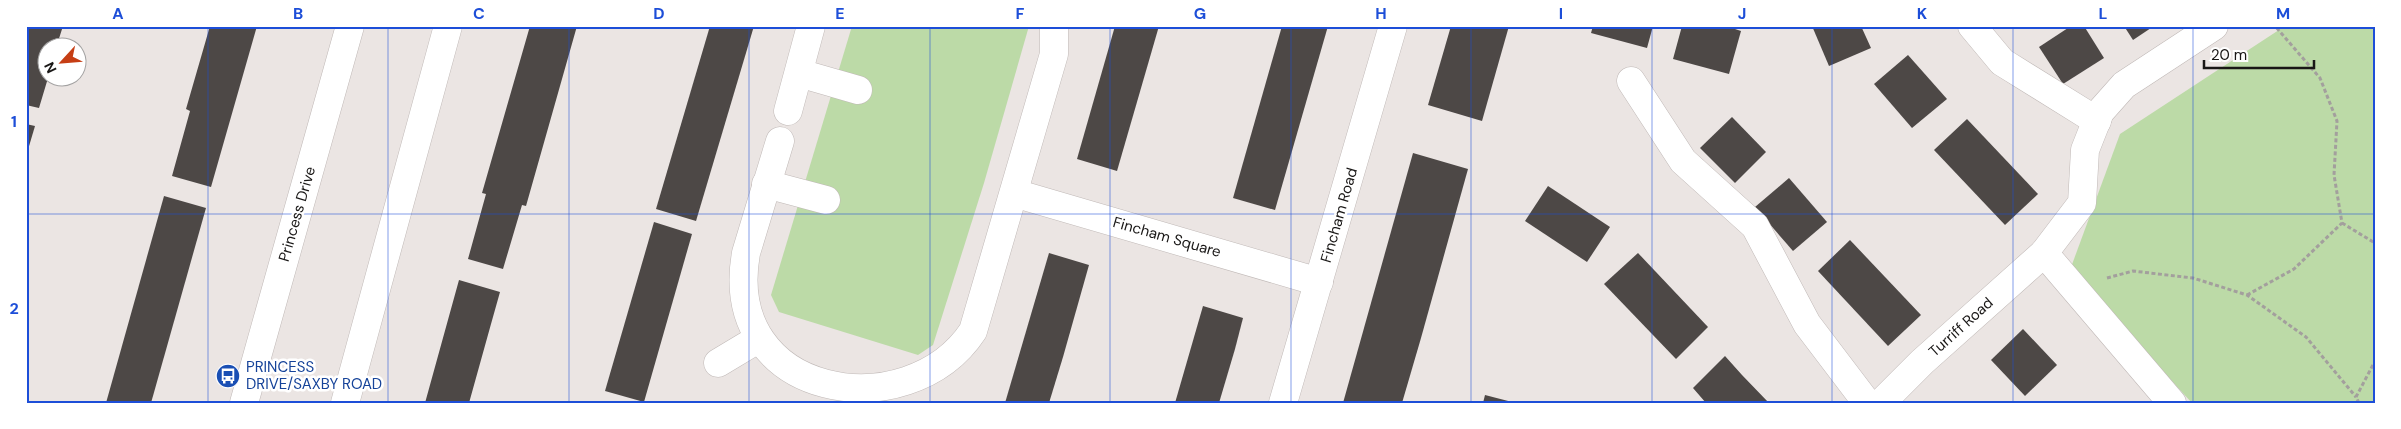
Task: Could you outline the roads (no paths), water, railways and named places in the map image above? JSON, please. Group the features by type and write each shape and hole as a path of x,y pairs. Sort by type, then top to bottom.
{"street":[{"name":"Princess Drive","path":"244,403 350,26"},
{"path":"345,403 448,26"},
{"path":"788,111 811,26"},
{"path":"780,140 742,270 744,302 749,322 758,340 768,355 793,380 826,396 845,401 873,400 924,389 951,364 964,348 973,330 1054,54 1054,26"},
{"name":"Fincham Road","path":"1283,403 1393,26"},
{"path":"1972,26 2002,62 2097,121"},
{"name":"Turriff Road","path":"1880,403 1922,362 2044,253 2082,203 2085,150 2100,112 2124,85 2214,26"},
{"path":"799,73 858,90"},
{"path":"1631,81 1683,161 1755,226 1808,324 1867,403"},
{"path":"766,184 826,200"},
{"name":"Fincham Square","path":"1014,193 1319,282"},
{"path":"2044,253 2172,403"},
{"path":"718,363 758,340"}],"place":[{"name":"PRINCESS DRIVE/SAXBY ROAD","path":"228,376"}]}
